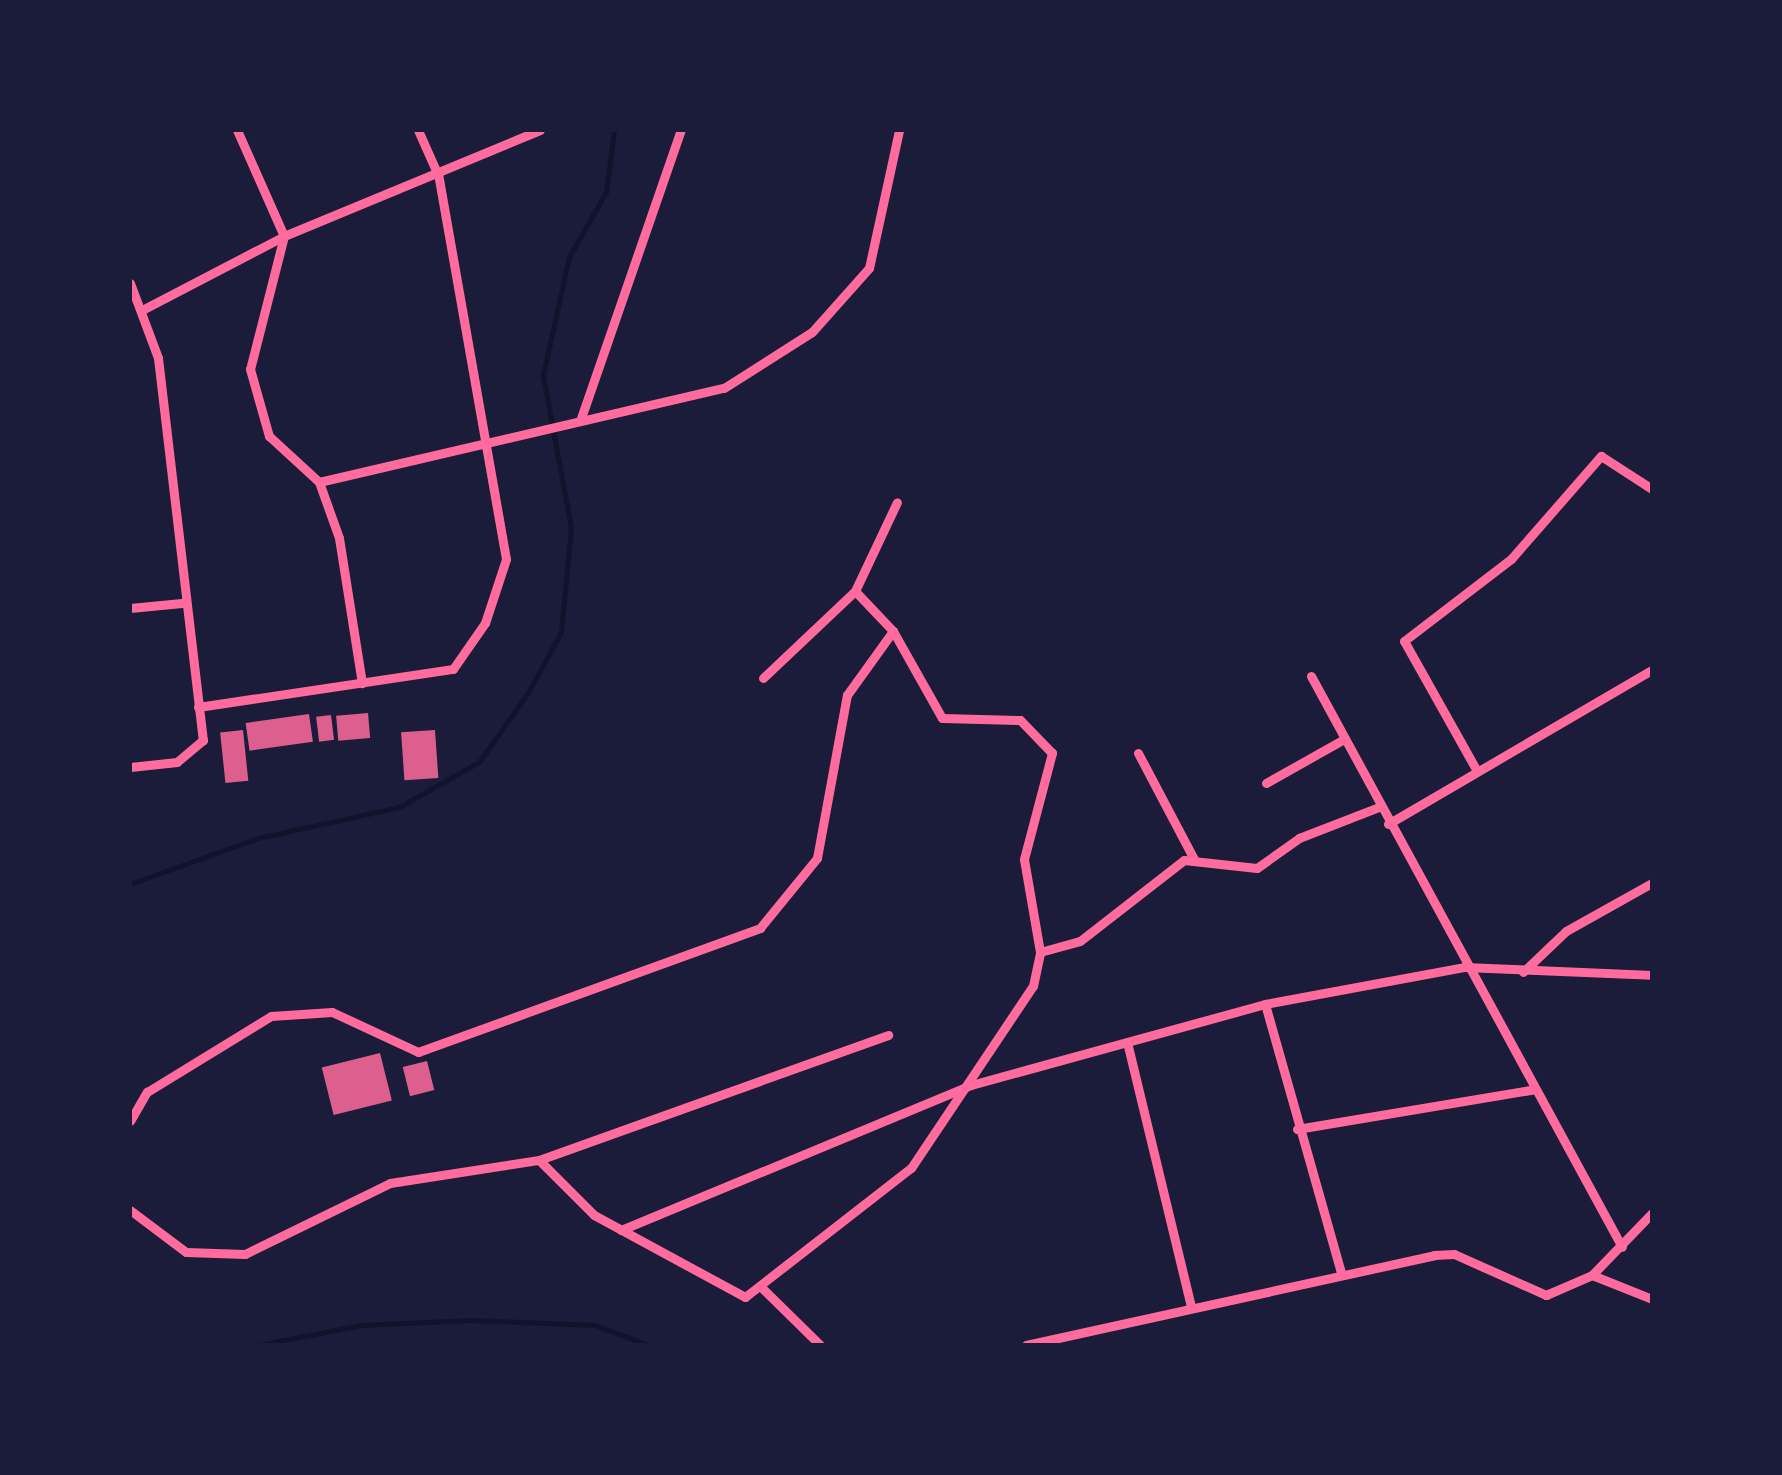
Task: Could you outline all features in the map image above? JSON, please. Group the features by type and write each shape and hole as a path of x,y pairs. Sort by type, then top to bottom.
{"street":[{"path":"237,130 284,236 250,368 269,436 319,482 339,538 362,683"},
{"path":"198,707 452,670 485,623 506,559 438,176 418,130"},
{"path":"142,310 284,236 438,176 540,130"},
{"path":"580,422 681,130"},
{"path":"319,482 724,388 812,332 869,268 899,130"},
{"path":"130,284 158,358 182,603 203,740 177,762 130,767"},
{"path":"1477,771 1404,641 1510,560 1601,456 1652,490"},
{"path":"763,678 855,591 897,502"},
{"path":"539,1160 621,1230 734,1294 762,1288 911,1168 971,1085 1033,986 1040,952 1024,859 1052,766 1046,740 1020,720 942,718 893,631 855,591"},
{"path":"130,608 182,603"},
{"path":"130,1121 146,1092 271,1016 332,1012 418,1052 760,928 817,858 848,696 893,631"},
{"path":"1388,824 1652,670"},
{"path":"1311,676 1464,967 1622,1246"},
{"path":"1266,783 1344,739"},
{"path":"1138,753 1194,859"},
{"path":"1040,952 1080,941 1194,859 1257,868 1299,838 1379,806"},
{"path":"1524,972 1566,931 1652,882"},
{"path":"621,1230 971,1085 1265,1004 1464,967 1652,975"},
{"path":"1265,1004 1297,1130 1341,1272"},
{"path":"130,1210 186,1252 245,1254 390,1183 539,1160 888,1035"},
{"path":"1127,1042 1191,1308"},
{"path":"1297,1130 1535,1089"},
{"path":"1026,1345 1341,1272 1454,1254 1546,1294 1592,1275 1652,1213"},
{"path":"1592,1275 1652,1299"},
{"path":"762,1288 820,1345"}],"building":[{"path":"368,713 370,738 338,741 336,716"},
{"path":"309,714 313,742 250,751 246,723"},
{"path":"331,715 334,740 319,742 316,717"},
{"path":"243,730 248,781 225,783 220,732"},
{"path":"435,730 438,778 404,780 401,732"},
{"path":"380,1053 392,1101 334,1115 322,1068"},
{"path":"427,1061 434,1090 410,1096 403,1067"}],"waterway":[{"path":"130,884 258,838 399,807 479,762 529,691 561,632 571,528 543,375 569,257 606,192 614,130"},
{"path":"259,1345 361,1325 471,1320 595,1325 648,1345"},
{"path":"1309,1345 1420,1345"}]}
